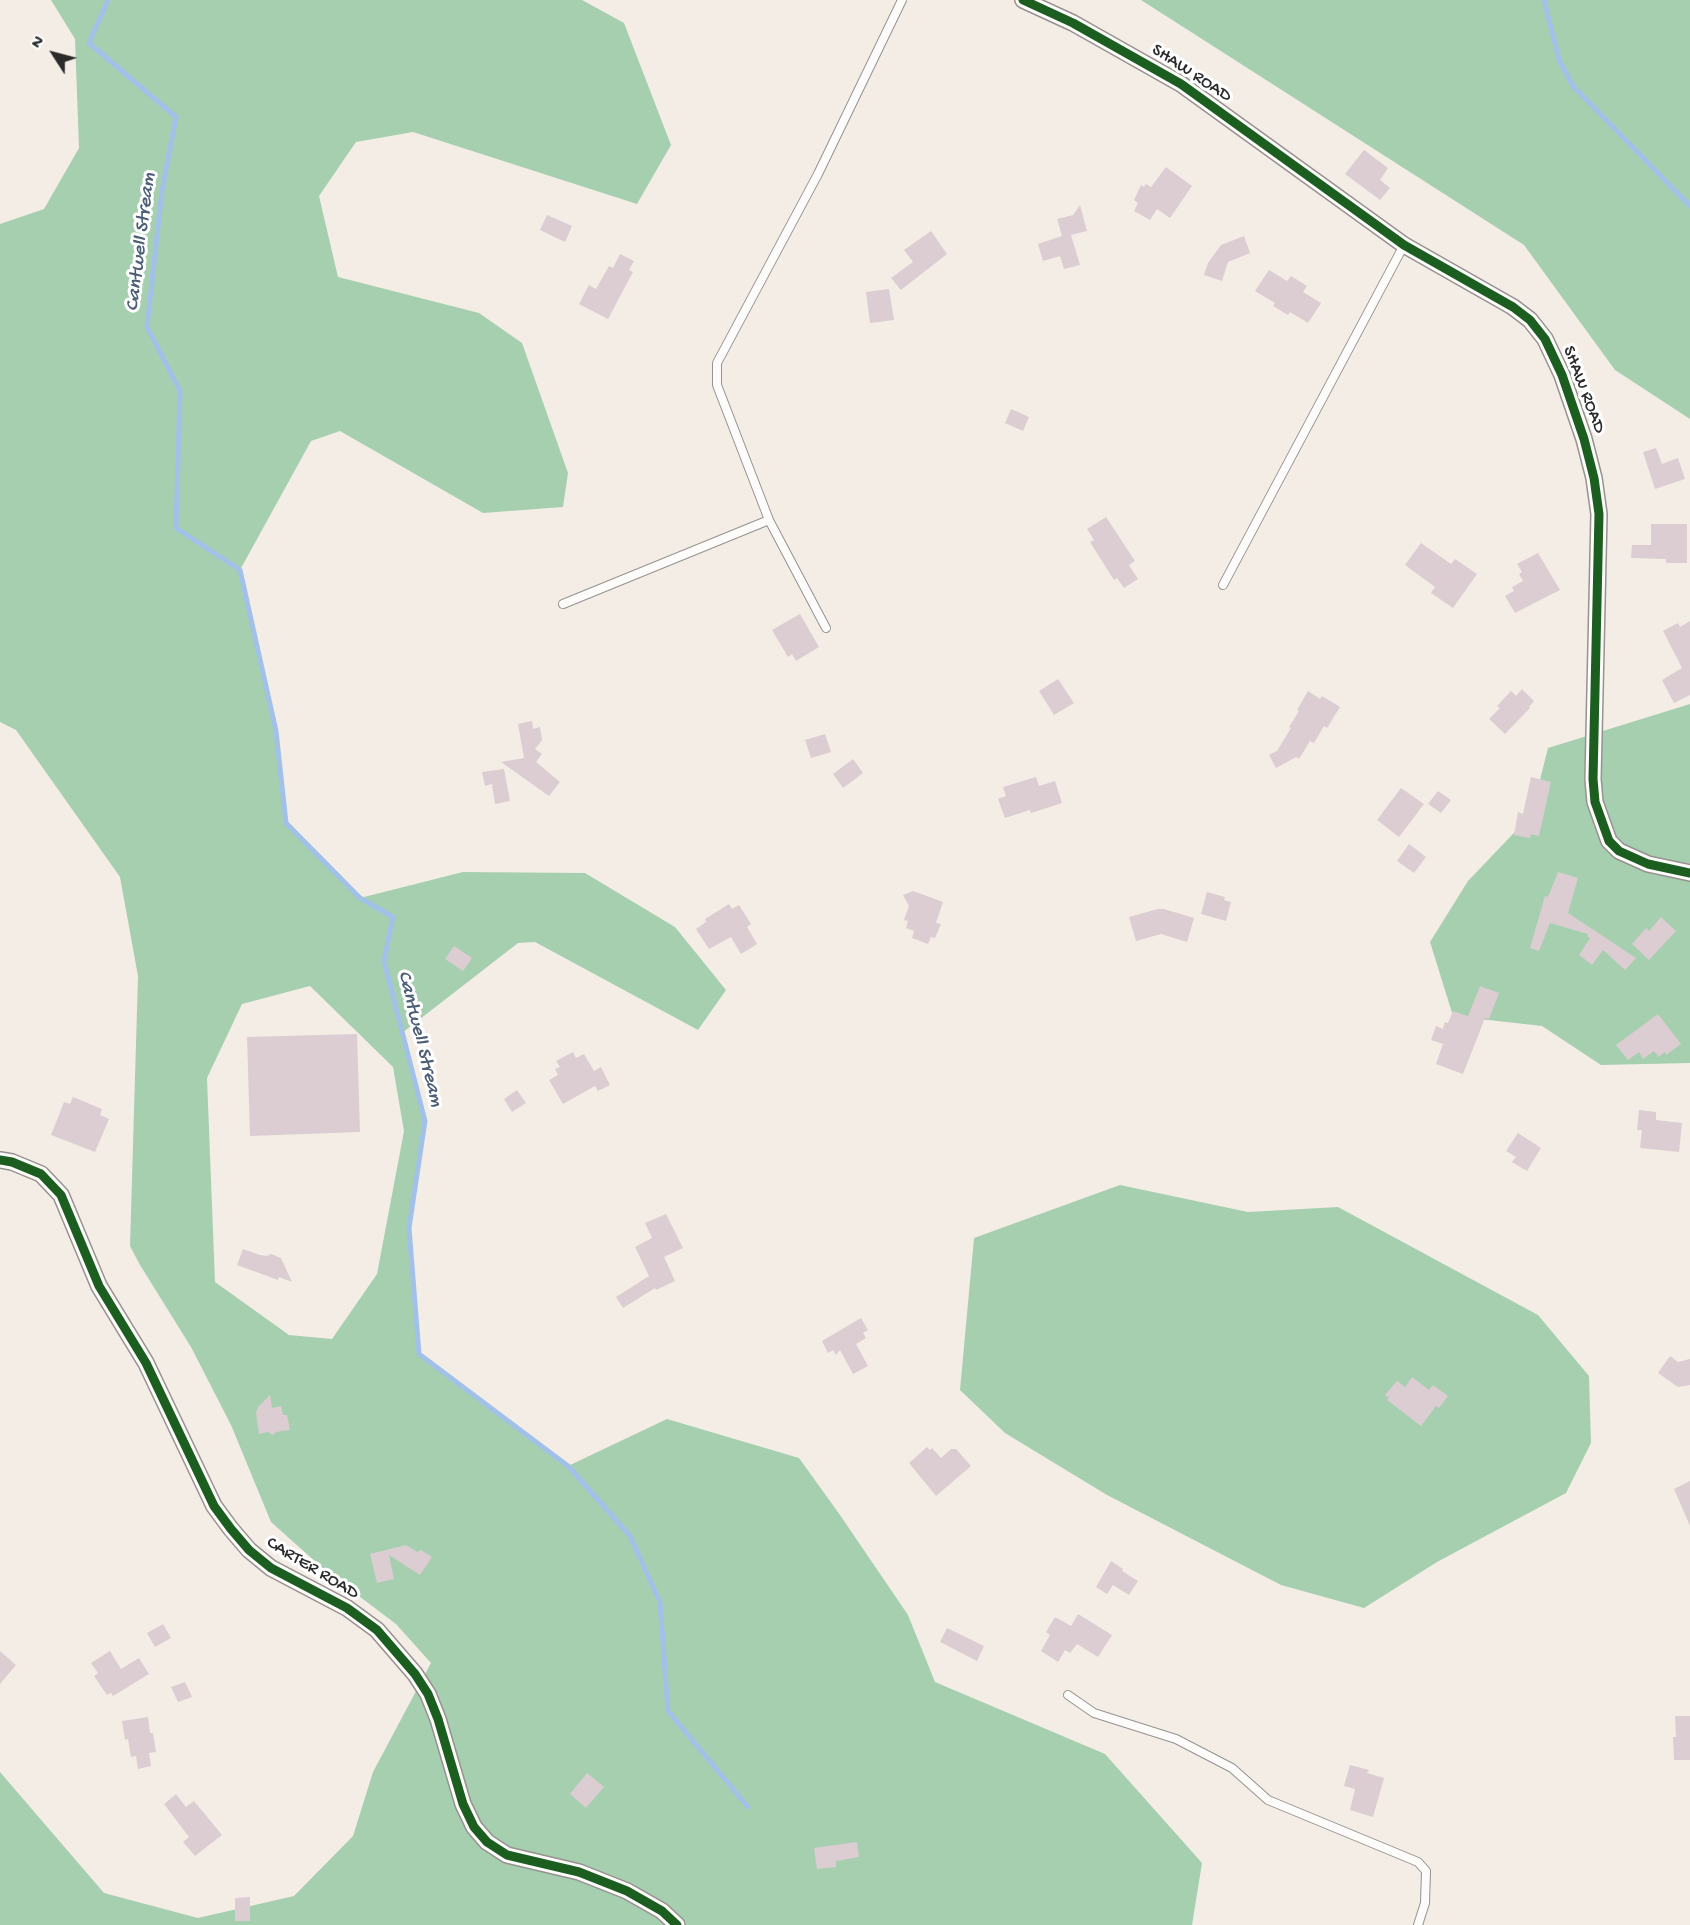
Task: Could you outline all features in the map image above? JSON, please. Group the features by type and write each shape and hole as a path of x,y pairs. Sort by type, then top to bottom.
{"street":[{"name":"SHAW ROAD","path":"1023,0 1073,22 1181,84 1404,246 1513,307 1530,321 1545,339 1562,375 1584,439 1594,478 1599,514 1593,779 1595,802 1609,841 1619,851 1648,864 1690,873"},
{"name":"CARTER ROAD","path":"0,1160 12,1161 42,1174 61,1195 99,1286 146,1363 214,1506 231,1529 249,1550 271,1568 347,1608 377,1630 415,1674 428,1694 438,1719 463,1804 474,1827 488,1842 507,1854 579,1872 627,1891 662,1911 677,1925"}],"lane":[{"path":"826,628 769,520 717,385 717,363 818,174 902,0"},
{"path":"1223,585 1404,246"},
{"path":"563,604 769,520"},
{"path":"1068,1695 1094,1713 1176,1738 1232,1768 1268,1800 1419,1862 1426,1871 1425,1902 1418,1925"}],"green space":[{"path":"51,0 582,0 624,23 671,145 637,204 413,132 356,142 319,196 338,277 479,313 522,343 568,473 563,507 483,513 340,431 311,441 240,570 276,731 286,823 360,898 463,872 585,873 675,927 726,990 698,1030 535,942 518,943 402,1033 425,1121 409,1228 419,1354 568,1466 667,1419 799,1458 908,1615 935,1682 1105,1754 1202,1863 1192,1925 0,1925 0,1772 104,1893 198,1918 294,1896 353,1836 373,1772 431,1663 396,1624 327,1572 271,1522 231,1425 191,1347 130,1246 138,976 120,877 16,730 0,722 0,224 44,209 79,148 75,39","holes":["310,986 393,1067 404,1131 377,1274 332,1339 289,1335 215,1282 207,1078 242,1004"]},
{"path":"1141,0 1690,0 1690,419 1615,370 1524,245"},
{"path":"1690,704 1690,1063 1601,1065 1542,1026 1453,1016 1430,942 1468,881 1531,815 1548,748"},
{"path":"1120,1185 1248,1212 1338,1207 1538,1315 1589,1376 1591,1443 1566,1493 1437,1562 1364,1608 1281,1585 1107,1495 1005,1433 960,1390 974,1238"}],"building":[{"path":"1364,150 1388,168 1380,180 1390,188 1380,200 1345,174"},
{"path":"1166,167 1192,186 1170,218 1157,209 1150,220 1134,211 1138,203 1134,200 1141,185 1144,187 1146,184 1151,187"},
{"path":"1080,205 1087,231 1071,235 1080,265 1064,269 1060,256 1043,261 1038,244 1062,236 1057,219 1073,215"},
{"path":"547,215 572,226 565,242 540,230"},
{"path":"931,231 947,254 901,290 891,278 913,262 904,250"},
{"path":"1244,236 1250,253 1228,262 1222,281 1204,275 1208,263 1221,245"},
{"path":"620,254 634,261 629,270 633,272 608,319 579,304 589,285 596,289 609,266 613,268"},
{"path":"1269,270 1287,281 1291,276 1307,286 1303,292 1321,303 1308,323 1290,312 1288,315 1273,306 1275,303 1255,291"},
{"path":"889,289 894,320 870,323 866,292"},
{"path":"1011,409 1029,417 1023,431 1005,423"},
{"path":"1656,448 1662,464 1678,458 1685,479 1655,489 1643,452"},
{"path":"1106,517 1135,561 1129,565 1138,579 1124,588 1117,578 1114,580 1090,542 1094,540 1087,529"},
{"path":"1651,524 1687,524 1687,563 1666,563 1666,559 1631,558 1632,545 1651,545"},
{"path":"1421,543 1451,564 1455,559 1477,574 1453,608 1431,593 1435,587 1405,565"},
{"path":"1538,553 1560,590 1515,613 1505,596 1514,591 1512,587 1523,581 1519,574 1522,572 1517,564"},
{"path":"800,614 819,647 796,661 792,654 788,657 772,630"},
{"path":"1690,621 1690,695 1674,703 1662,680 1682,668 1663,631 1678,623 1680,627"},
{"path":"1058,679 1074,703 1054,715 1039,691"},
{"path":"1522,689 1534,701 1505,734 1489,719 1500,708 1497,706 1511,691 1516,696"},
{"path":"1308,691 1340,707 1327,728 1324,726 1314,743 1310,741 1299,759 1296,757 1276,768 1269,755 1277,751 1291,728 1289,727"},
{"path":"532,721 533,729 540,727 542,740 535,749 542,754 536,762 560,782 549,796 501,762 524,758 518,724"},
{"path":"825,734 831,752 811,758 805,740"},
{"path":"853,759 863,773 843,788 833,774"},
{"path":"504,769 510,801 495,804 492,784 485,786 482,772"},
{"path":"1036,777 1039,786 1055,781 1062,803 1005,818 998,799 1006,796 1003,787"},
{"path":"1531,777 1551,782 1539,836 1531,834 1530,838 1514,835 1518,812 1523,814"},
{"path":"1401,788 1424,804 1399,837 1377,820"},
{"path":"1438,791 1451,800 1441,813 1428,804"},
{"path":"1409,844 1426,857 1414,873 1397,861"},
{"path":"1558,872 1578,878 1568,913 1636,958 1625,970 1603,950 1592,965 1579,955 1590,938 1588,934 1550,923 1539,951 1530,948 1545,896 1548,897"},
{"path":"913,891 943,902 936,923 941,924 935,938 931,937 928,944 912,938 914,931 906,928 908,921 904,920 909,906 903,895"},
{"path":"1207,892 1225,897 1224,900 1231,902 1226,921 1201,914"},
{"path":"729,904 732,909 739,905 751,924 747,927 757,944 741,954 731,937 709,949 696,929 706,922 705,919"},
{"path":"1158,909 1194,918 1187,942 1161,934 1136,941 1129,917"},
{"path":"1661,917 1676,931 1649,960 1632,944 1646,928 1649,931"},
{"path":"454,946 472,958 463,971 445,959"},
{"path":"1480,986 1499,993 1489,1019 1485,1018 1463,1074 1436,1064 1443,1044 1431,1040 1436,1026 1443,1029 1453,1011 1468,1016"},
{"path":"1658,1014 1681,1044 1666,1055 1665,1052 1659,1057 1654,1051 1643,1059 1639,1052 1628,1060 1616,1045"},
{"path":"357,1034 360,1132 250,1136 247,1037"},
{"path":"573,1052 576,1058 584,1054 594,1071 601,1067 610,1085 598,1091 595,1086 563,1104 549,1080 558,1075 555,1069 560,1067 556,1061"},
{"path":"517,1090 526,1103 512,1112 504,1099"},
{"path":"73,1097 102,1109 100,1115 109,1119 95,1152 51,1135 64,1102 70,1104"},
{"path":"1639,1110 1656,1112 1656,1120 1682,1123 1679,1152 1640,1148 1642,1130 1637,1130"},
{"path":"1518,1133 1541,1148 1527,1171 1512,1162 1516,1157 1506,1151"},
{"path":"666,1214 683,1248 664,1257 675,1281 656,1290 655,1288 623,1308 616,1297 649,1276 635,1247 652,1238 645,1223"},
{"path":"243,1249 260,1255 271,1254 281,1258 292,1282 279,1277 278,1280 237,1265"},
{"path":"861,1318 868,1330 863,1333 866,1338 856,1344 868,1366 853,1374 840,1350 836,1355 833,1350 828,1353 822,1341"},
{"path":"1670,1356 1678,1362 1690,1359 1690,1385 1678,1387 1658,1373"},
{"path":"1412,1377 1429,1390 1433,1385 1448,1396 1439,1408 1436,1406 1421,1426 1387,1400 1389,1398 1385,1395 1397,1381 1405,1387"},
{"path":"270,1395 272,1408 281,1406 283,1415 287,1415 290,1430 276,1432 273,1435 268,1432 259,1434 256,1413 258,1407"},
{"path":"927,1447 930,1450 932,1448 941,1458 951,1449 956,1449 971,1466 936,1496 909,1463"},
{"path":"1690,1481 1690,1526 1674,1489"},
{"path":"406,1545 432,1557 420,1575 389,1555 394,1579 377,1583 370,1554"},
{"path":"1111,1561 1138,1581 1129,1595 1113,1585 1107,1594 1096,1587"},
{"path":"1078,1614 1112,1635 1098,1657 1077,1644 1070,1653 1065,1650 1058,1662 1041,1651 1050,1635 1046,1632 1055,1617 1071,1626"},
{"path":"163,1624 171,1638 155,1647 147,1633"},
{"path":"947,1628 984,1646 977,1661 940,1642"},
{"path":"0,1651 16,1665 0,1684"},
{"path":"110,1651 121,1669 139,1658 149,1674 113,1696 111,1693 107,1695 94,1676 98,1673 91,1663"},
{"path":"185,1682 192,1697 178,1702 171,1687"},
{"path":"1675,1716 1690,1716 1690,1760 1674,1760"},
{"path":"148,1717 156,1752 149,1753 151,1766 138,1769 136,1756 131,1757 128,1739 125,1740 122,1721"},
{"path":"1350,1765 1369,1770 1367,1773 1384,1778 1373,1817 1350,1810 1355,1789 1344,1786"},
{"path":"587,1773 604,1787 586,1808 570,1794"},
{"path":"176,1794 186,1807 194,1801 222,1835 195,1856 183,1842 189,1837 164,1804"},
{"path":"857,1842 859,1857 836,1861 836,1867 817,1869 814,1848"},
{"path":"250,1897 250,1921 235,1921 235,1898"}],"waterway":[{"name":"Cantwell Stream","path":"108,0 89,43 176,117 162,191 147,327 180,391 176,528 240,570 276,731 286,823 360,898 393,917 384,961 425,1121 409,1228 419,1354 568,1466 630,1536 660,1602 668,1711 748,1807"},
{"path":"1544,0 1559,60 1573,86 1690,206"}],"cycle path":[{"path":"1023,0 1073,23 1181,84 1404,245 1513,307 1530,320 1545,339 1562,375 1584,439 1594,478 1599,514 1593,779 1595,802 1609,841 1619,851 1648,864 1690,873"},
{"path":"0,1160 12,1162 41,1174 61,1195 99,1286 146,1363 214,1506 231,1529 249,1550 271,1568 347,1608 377,1630 415,1674 428,1694 438,1719 463,1804 474,1827 487,1842 507,1855 579,1872 627,1891 662,1911 677,1925"}]}
